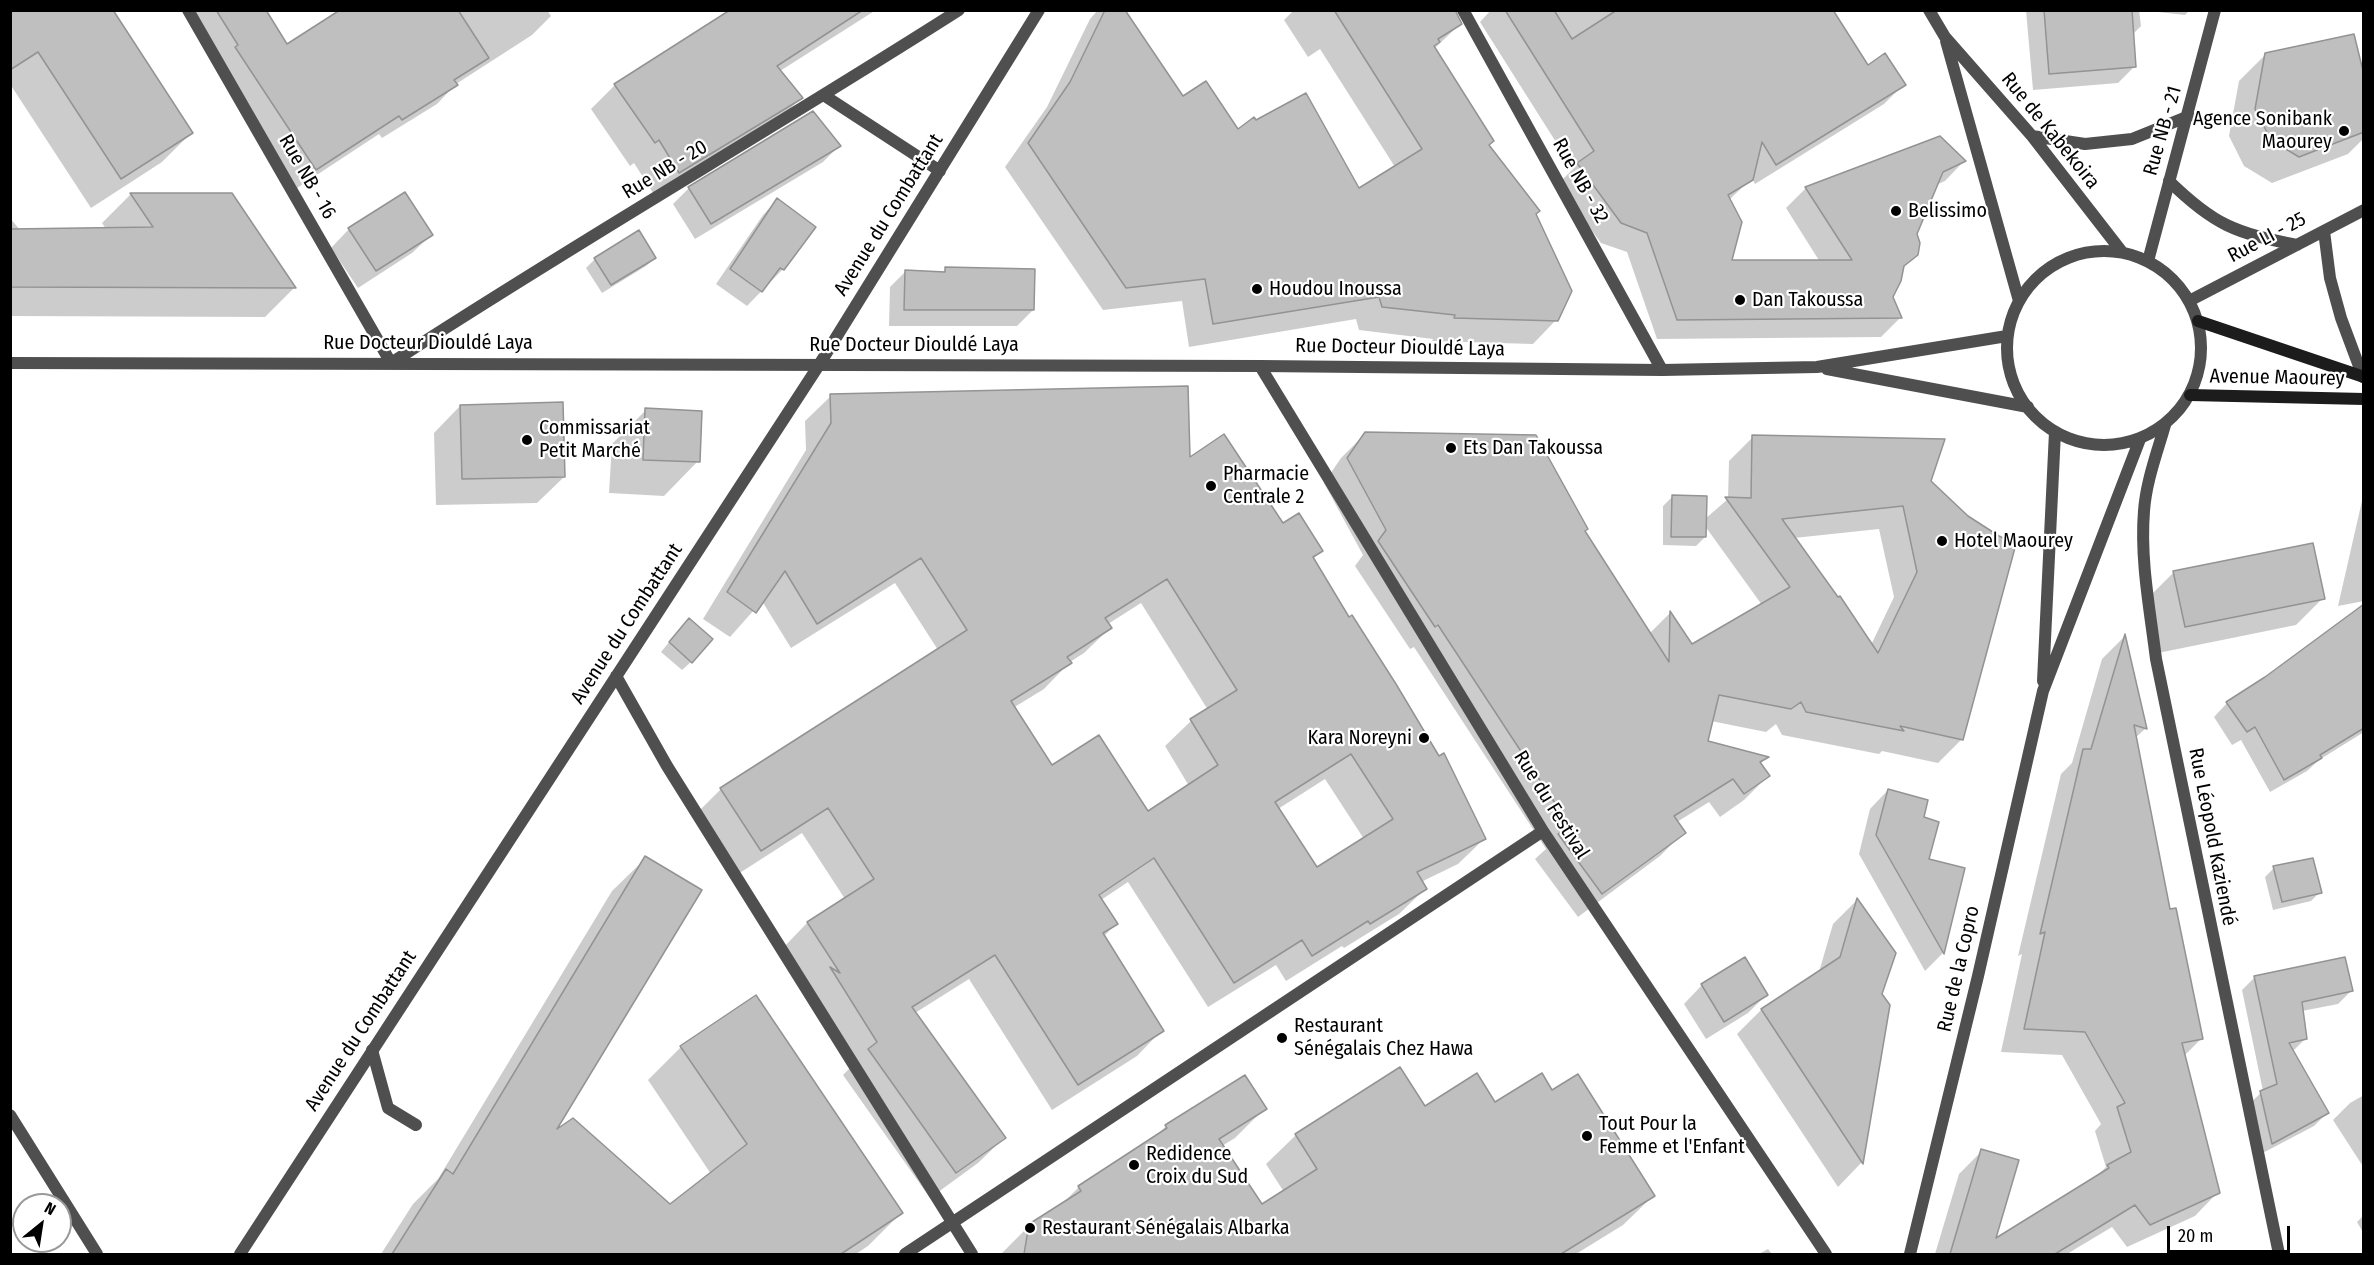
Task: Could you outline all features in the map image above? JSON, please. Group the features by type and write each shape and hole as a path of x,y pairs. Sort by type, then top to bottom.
{"main road":[{"name":"Avenue Maourey","path":"2198,321 2363,377"},
{"name":"Avenue Maourey","path":"2190,395 2364,399"}],"street":[{"name":"Rue NB - 16","path":"188,10 391,363"},
{"name":"Rue NB - 20","path":"391,363 495,295 825,96 958,10"},
{"name":"Avenue du Combattant","path":"240,1254 819,364 1040,10"},
{"name":"Rue NB - 32","path":"1463,10 1662,370"},
{"name":"Rue de Kabekoira","path":"1929,10 1945,37 2032,136 2122,252"},
{"name":"Rue NB - 21","path":"2148,261 2189,116 2215,10"},
{"name":"Rue de Kabekoira","path":"1945,37 2019,300"},
{"path":"825,96 940,171"},
{"path":"2032,136 2085,144 2132,139 2189,116"},
{"path":"2169,181 2217,223 2251,236 2297,245"},
{"name":"Rue LI - 25","path":"2189,301 2364,210"},
{"path":"2324,231 2330,278 2341,318 2363,377"},
{"path":"2098,251 2122,252 2148,261 2172,278 2189,301 2198,321 2199,372 2190,395 2165,425 2140,439 2111,445 2082,443 2055,432 2028,407 2015,386 2007,362 2007,336 2019,300 2033,281 2052,266 2074,256 2098,251"},
{"name":"Rue Docteur Diouldé Laya","path":"10,363 819,364 1662,370 1817,367 2007,336"},
{"name":"Rue du Festival","path":"1260,366 1543,831 1826,1254"},
{"name":"Rue Docteur Diouldé Laya","path":"1817,367 2028,407"},
{"name":"Rue Léopold Kaziendé","path":"2165,425 2152,469 2144,510 2144,567 2156,659 2279,1254"},
{"name":"Rue de la Copro","path":"2043,691 2055,432"},
{"name":"Rue de la Copro","path":"1910,1254 1978,976 2043,691 2140,439"},
{"path":"616,676 674,776 972,1254"},
{"path":"905,1254 952,1225 1543,831"},
{"path":"372,1050 388,1108 416,1125"},
{"path":"10,1115 98,1254"}],"building":[{"path":"10,10 113,10 193,133 121,179 38,52 10,70"},
{"path":"216,10 266,10 287,44 340,10 458,10 489,58 454,80 458,85 402,120 399,116 316,170 235,47 238,45"},
{"path":"730,10 863,10 777,66 803,98 679,173 659,140 655,143 614,84"},
{"path":"1105,10 1125,10 1183,96 1206,81 1238,129 1254,117 1256,120 1306,93 1359,188 1422,149 1334,10 1455,10 1462,24 1438,39 1440,42 1434,46 1494,141 1489,145 1540,211 1536,214 1572,291 1558,321 1454,318 1455,315 1382,307 1379,297 1213,324 1205,279 1126,288 1028,143 1070,82"},
{"path":"1505,10 1554,10 1572,39 1617,10 1833,10 1868,65 1885,53 1906,85 1776,165 1762,142 1753,180 1728,195 1742,222 1732,260 1852,260 1805,187 1940,136 1966,161 1943,172 1917,234 1920,243 1918,255 1904,266 1901,281 1893,297 1902,318 1677,320 1647,233 1621,223 1577,163 1594,151"},
{"path":"2044,10 2132,10 2136,67 2049,74"},
{"path":"2354,34 2364,75 2364,132 2299,157 2271,140 2255,109 2265,53"},
{"path":"813,111 841,146 711,224 688,187"},
{"path":"405,192 433,235 376,271 348,228"},
{"path":"130,193 232,193 296,288 10,287 10,229 153,227"},
{"path":"777,198 816,227 784,270 780,268 762,292 730,269"},
{"path":"639,230 656,258 611,285 594,258"},
{"path":"945,267 1035,269 1034,310 904,310 905,270 945,272"},
{"path":"1188,386 1190,457 1224,434 1283,523 1299,513 1323,551 1313,557 1349,617 1352,615 1396,684 1439,756 1444,753 1486,839 1417,872 1427,889 1370,924 1368,921 1312,956 1302,940 1234,983 1154,858 1099,895 1118,924 1103,933 1164,1031 1078,1085 995,955 912,1007 1006,1138 956,1173 868,1049 877,1042 830,967 840,973 807,922 874,879 828,808 761,851 720,788 967,630 921,558 817,624 785,571 756,613 727,592 831,423 830,394","holes":["1167,579 1237,690 1190,719 1218,765 1148,811 1099,735 1052,765 1011,701 1072,663 1067,657 1112,628 1105,618","1351,754 1393,819 1317,867 1275,802"]},
{"path":"563,402 565,477 462,479 460,405"},
{"path":"645,408 702,411 700,462 643,460"},
{"path":"1365,432 1536,435 1588,529 1585,531 1669,662 1670,611 1692,644 1790,587 1725,497 1751,498 1752,435 1945,439 1931,481 1968,516 2016,544 1963,740 1900,726 1904,731 1806,712 1801,702 1791,709 1719,695 1708,741 1769,757 1760,762 1770,776 1744,794 1733,779 1674,816 1686,833 1602,894 1558,834 1570,826 1438,625 1435,627 1378,541 1386,530 1347,458","holes":["1903,506 1917,572 1878,653 1840,596 1838,597 1782,519"]},
{"path":"1672,495 1707,496 1706,537 1671,537"},
{"path":"2313,543 2325,599 2185,627 2173,571"},
{"path":"2364,604 2364,728 2320,755 2322,758 2284,780 2255,727 2247,732 2226,702 2265,677"},
{"path":"689,618 713,639 692,663 669,642"},
{"path":"2125,634 2147,729 2134,725 2170,909 2176,908 2203,1039 2182,1043 2220,1193 2150,1225 2135,1205 2055,1254 1950,1254 1981,1149 2019,1160 1996,1238 2109,1168 2107,1165 2131,1152 2117,1107 2125,1103 2085,1032 2024,1029 2045,932 2040,934 2083,749 2091,749"},
{"path":"1888,789 1928,800 1924,817 1939,822 1929,859 1965,868 1944,954 1876,835"},
{"path":"645,856 702,890 557,1129 573,1118 670,1204 747,1144 680,1046 756,995 903,1213 841,1254 392,1254 446,1169 453,1174"},
{"path":"2313,858 2322,893 2282,902 2273,866"},
{"path":"1857,898 1896,953 1882,994 1890,1005 1863,1164 1761,1009 1840,957"},
{"path":"1745,957 1768,995 1724,1022 1701,984"},
{"path":"2345,957 2353,991 2302,1002 2307,1039 2289,1043 2329,1113 2272,1144 2260,1091 2277,1084 2254,976"},
{"path":"1400,1067 1425,1106 1477,1073 1495,1102 1542,1073 1552,1090 1578,1074 1655,1196 1561,1254 1024,1254 1029,1224 1081,1191 1078,1186 1167,1128 1165,1125 1245,1075 1267,1109 1219,1139 1262,1204 1317,1169 1295,1134"}],"place":[{"name":"Agence Sonibank Maourey","path":"2344,131"},
{"name":"Belissimo","path":"1896,211"},
{"name":"Houdou Inoussa","path":"1257,289"},
{"name":"Dan Takoussa","path":"1740,300"},
{"name":"Commissariat Petit Marché","path":"527,440"},
{"name":"Ets Dan Takoussa","path":"1451,448"},
{"name":"Pharmacie Centrale 2","path":"1211,486"},
{"name":"Hotel Maourey","path":"1942,541"},
{"name":"Kara Noreyni","path":"1424,738"},
{"name":"Restaurant Sénégalais Chez Hawa","path":"1282,1038"},
{"name":"Tout Pour la Femme et l'Enfant","path":"1587,1136"},
{"name":"Redidence Croix du Sud","path":"1134,1165"},
{"name":"Restaurant Sénégalais Albarka","path":"1030,1228"}]}
